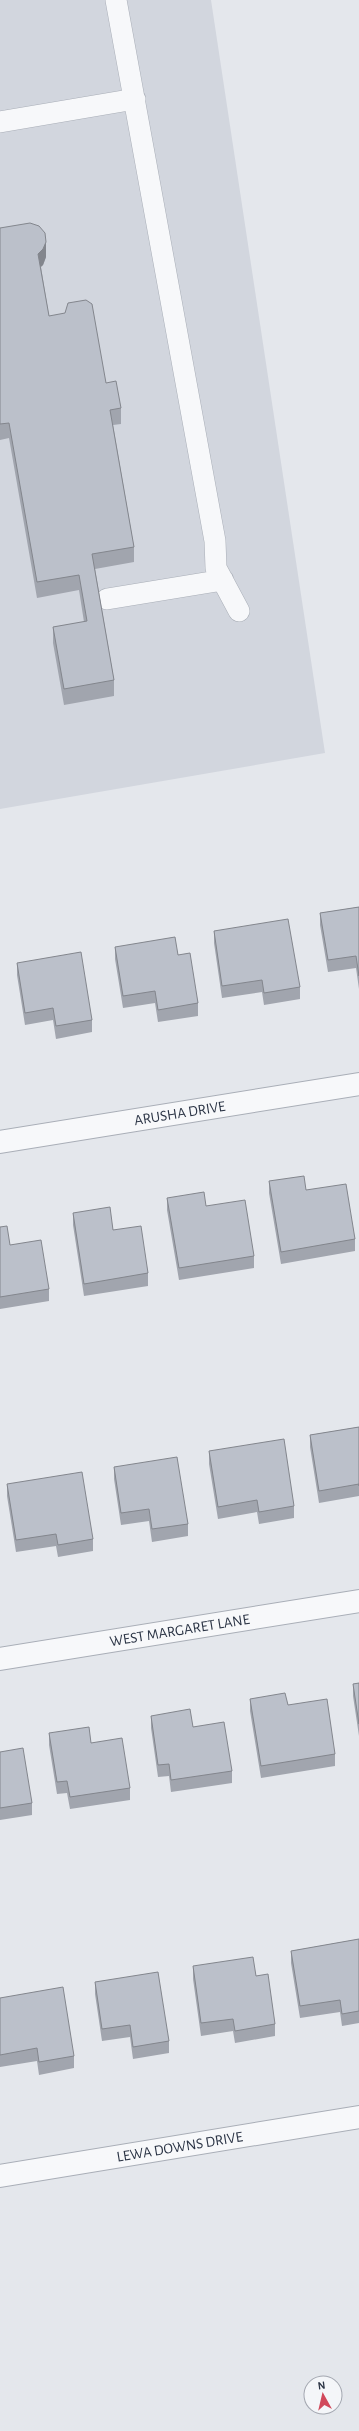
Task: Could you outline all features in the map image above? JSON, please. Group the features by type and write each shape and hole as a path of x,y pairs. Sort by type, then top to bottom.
{"street":[{"name":"ARUSHA DRIVE","path":"0,1142 359,1084"},
{"name":"WEST MARGARET LANE","path":"0,1659 359,1601"},
{"name":"LEWA DOWNS DRIVE","path":"0,2176 359,2117"}],"lane":[{"path":"116,0 215,541 216,568 239,611"},
{"path":"0,122 135,99"},
{"path":"107,599 223,580"}],"shaded area":[{"path":"0,0 211,0 325,753 0,809"}],"building":[{"path":"30,223 39,226 45,233 46,242 43,249 38,254 49,316 65,313 68,303 86,300 92,304 106,383 116,381 121,408 110,410 134,547 92,554 114,680 64,689 53,627 87,621 79,575 37,582 9,423 0,424 0,228"},
{"path":"359,907 359,976 356,956 328,960 320,913"},
{"path":"288,919 300,987 264,993 262,980 222,986 214,931"},
{"path":"175,937 178,955 190,953 198,1003 158,1010 155,991 123,996 115,947"},
{"path":"81,952 92,1020 56,1026 53,1008 25,1013 17,963"},
{"path":"304,1176 306,1190 346,1184 355,1239 281,1252 269,1181"},
{"path":"204,1192 206,1206 245,1200 254,1256 179,1268 167,1198"},
{"path":"110,1207 113,1230 141,1226 148,1273 84,1284 73,1213"},
{"path":"7,1226 10,1245 41,1240 49,1289 0,1297 0,1227"},
{"path":"359,1427 359,1484 319,1491 310,1435"},
{"path":"284,1439 294,1506 259,1512 257,1500 218,1507 209,1451"},
{"path":"177,1457 188,1524 152,1529 149,1509 121,1513 114,1467"},
{"path":"82,1472 93,1539 58,1545 56,1534 16,1540 7,1484"},
{"path":"359,1683 359,1724 353,1684"},
{"path":"285,1693 288,1705 327,1699 335,1754 261,1766 250,1699"},
{"path":"190,1709 193,1727 224,1722 232,1771 171,1780 169,1764 158,1765 151,1716"},
{"path":"89,1727 91,1743 122,1738 130,1788 70,1797 67,1781 57,1782 49,1733"},
{"path":"23,1748 32,1803 0,1808 0,1752"},
{"path":"359,1939 359,2011 342,2014 340,2000 300,2006 291,1951"},
{"path":"253,1957 256,1976 268,1974 275,2024 235,2031 233,2019 201,2023 193,1966"},
{"path":"158,1972 169,2041 133,2047 130,2025 102,2029 95,1982"},
{"path":"63,1987 74,2056 39,2062 37,2048 0,2055 0,1998"}]}
